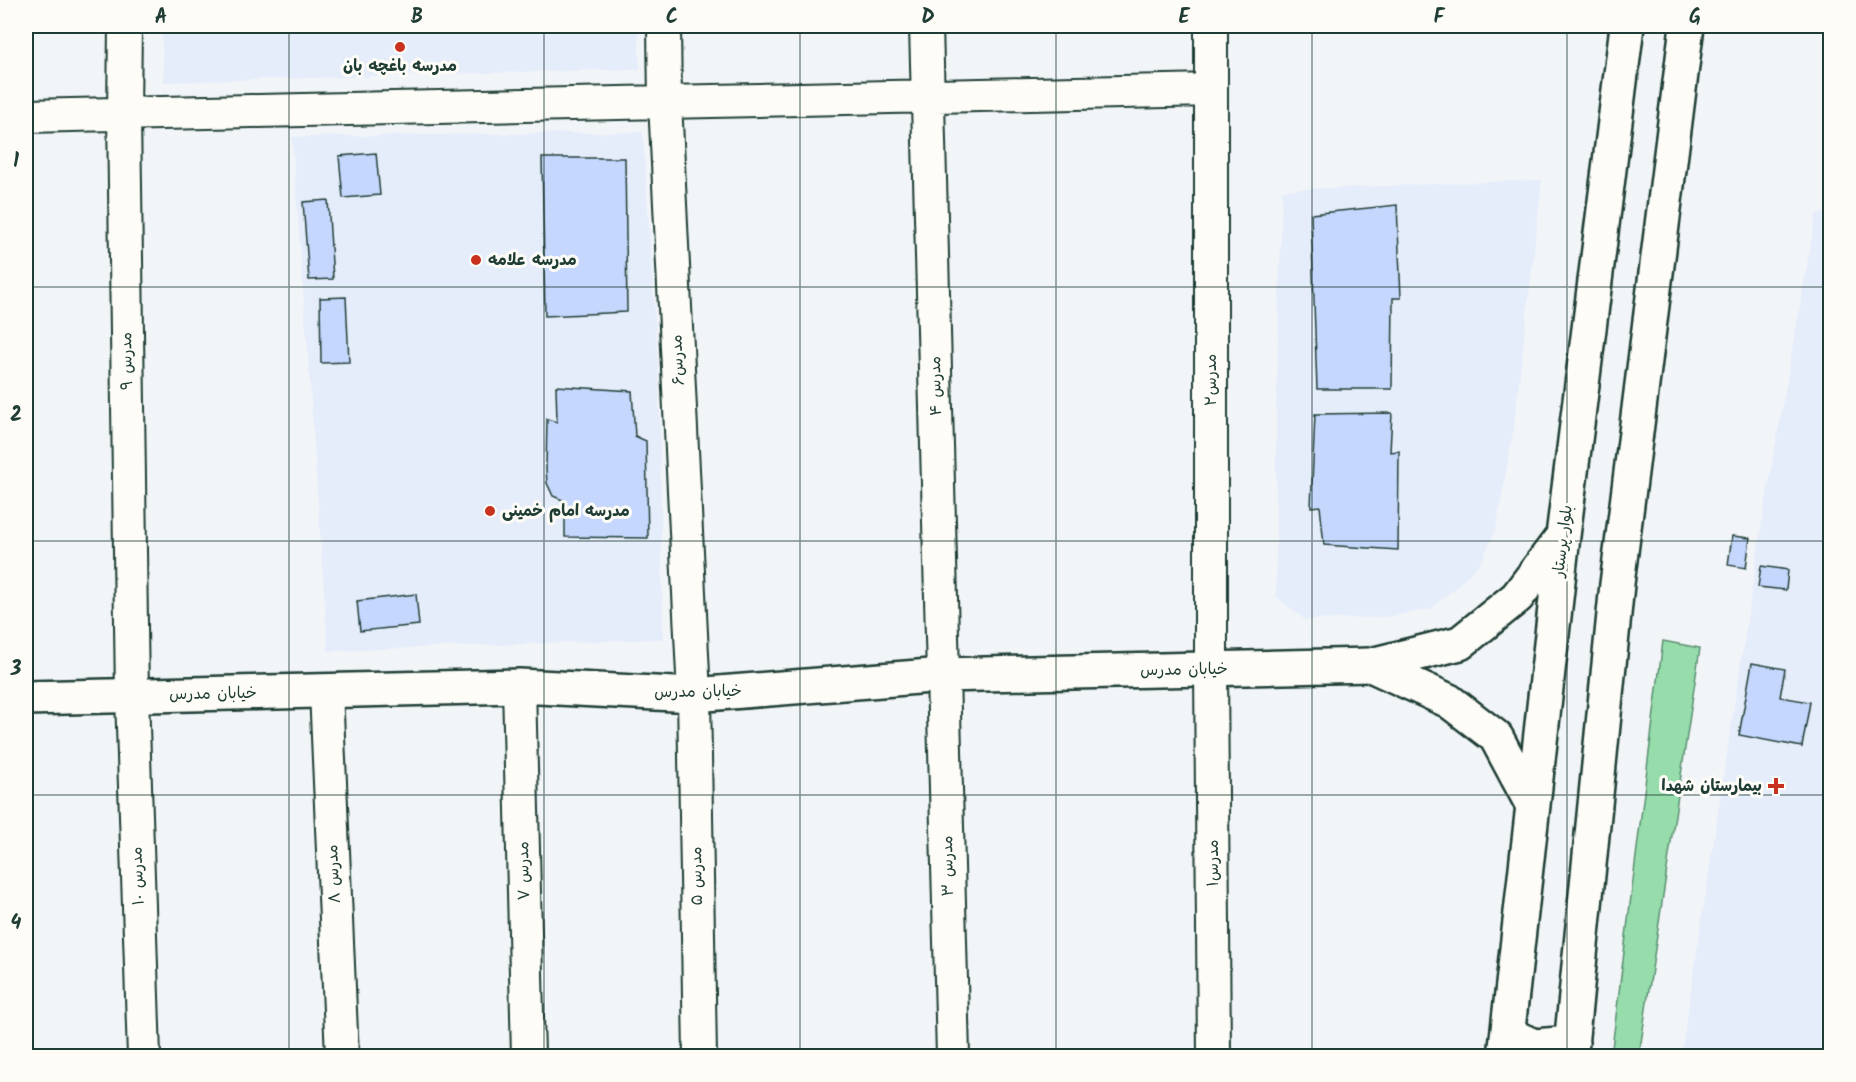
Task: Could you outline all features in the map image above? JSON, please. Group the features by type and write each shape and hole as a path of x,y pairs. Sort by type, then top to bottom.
{"main road":[{"name":"بلوار پرستار","path":"1506,1045 1563,536 1627,26"},
{"path":"1506,1045 1571,1050 1617,584 1687,26"},
{"path":"1371,665 1460,643 1517,597 1563,536"},
{"path":"1371,665 1449,701 1496,737 1533,806"},
{"name":"خیابان مدرس","path":"26,698 519,686 694,695 943,675 1371,665"}],"street":[{"name":"مدرس ۹","path":"124,26 132,696"},
{"name":"مدرس۶","path":"664,26 665,102 694,695"},
{"name":"مدرس ۴","path":"926,26 943,675"},
{"name":"مدرس۲","path":"1211,26 1211,669"},
{"path":"26,116 1211,90"},
{"name":"مدرس۱","path":"1211,669 1214,1056"},
{"name":"مدرس ۳","path":"943,675 953,1056"},
{"name":"مدرس ۷","path":"519,686 528,1056"},
{"name":"مدرس ۸","path":"326,691 342,1056"},
{"name":"مدرس ۵","path":"694,695 700,1056"},
{"name":"مدرس ۱۰","path":"132,696 144,1056"}],"shaded area":[{"name":"مدرسه باغچه بان","path":"161,26 638,26 640,69 164,82"},
{"path":"643,132 659,382 663,639 328,651 292,137"},
{"path":"1542,180 1514,427 1496,530 1481,562 1431,609 1387,617 1305,620 1276,596 1276,418 1282,190"},
{"name":"بیمارستان شهدا","path":"1830,212 1830,1056 1681,1056 1763,516 1816,214"}],"green space":[{"path":"1663,641 1700,648 1639,1056 1611,1056"}],"building":[{"path":"435,26 475,26 436,30"},
{"path":"376,153 380,195 343,198 339,156"},
{"path":"542,158 625,158 627,312 545,316"},
{"path":"328,200 333,279 309,280 303,202"},
{"path":"1397,205 1401,298 1393,298 1392,389 1317,389 1311,214"},
{"path":"346,297 349,362 321,363 320,298"},
{"path":"556,386 632,391 635,436 646,441 648,538 565,537 565,501 553,496 547,483 546,469 547,419 557,422"},
{"path":"1392,413 1390,452 1399,451 1398,550 1324,545 1320,506 1311,507 1315,414"},
{"path":"1732,536 1750,538 1746,568 1728,565"},
{"path":"1761,566 1788,570 1786,590 1758,587"},
{"path":"416,594 419,625 360,631 357,601"},
{"path":"1752,663 1785,669 1780,697 1810,702 1802,747 1739,735"}],"place":[{"name":"مدرسه باغچه بان","path":"400,47"},
{"name":"مدرسه علامه","path":"476,260"},
{"name":"مدرسه امام خمینی","path":"490,511"},
{"name":"بیمارستان شهدا","path":"1776,786"}]}
